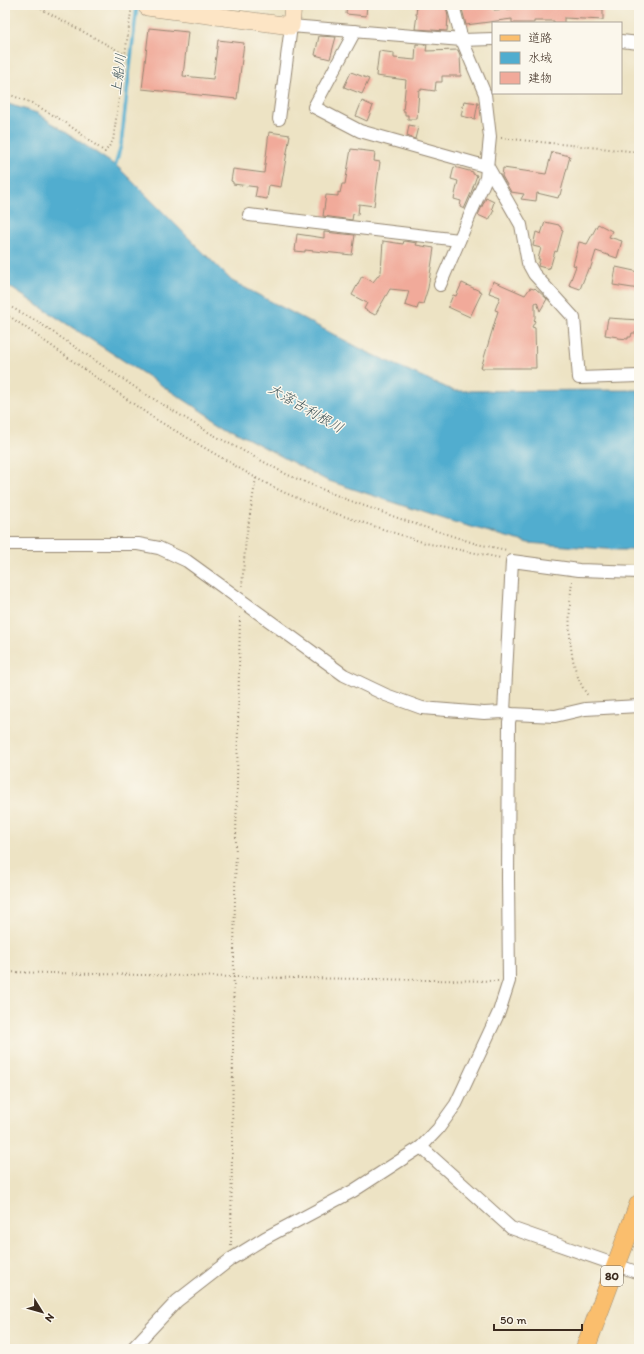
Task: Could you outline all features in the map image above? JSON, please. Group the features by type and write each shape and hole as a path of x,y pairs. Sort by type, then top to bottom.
{"main road":[{"name":"80","path":"585,1349 639,1204"}],"street":[{"path":"279,119 293,5"},
{"path":"440,285 486,178 490,137 485,94 462,40 453,5"},
{"path":"139,6 291,26 462,40 492,39"},
{"path":"355,31 314,107 360,131 488,167 522,225 527,257 534,274 574,318 579,378 639,376"},
{"path":"622,41 639,43"},
{"path":"249,215 459,240"},
{"path":"5,544 138,544 159,548 187,561 344,675 386,695 422,708 484,713 555,716 585,709 639,706"},
{"path":"132,1349 177,1301 231,1259 265,1238 353,1191 421,1147 438,1129 456,1104 499,1012 509,981 508,713 513,556 574,569 639,572"},
{"path":"421,1147 511,1228 639,1274"}],"path":[{"path":"34,5 126,55"},
{"path":"5,93 32,103 58,118 105,152 113,141 126,55 139,6"},
{"path":"490,137 639,152"},
{"path":"5,304 35,320 139,390 208,432 288,475 348,500 409,522 513,556"},
{"path":"5,315 12,318 152,417 256,478 283,492 328,511 425,543 513,556"},
{"path":"231,1259 239,628 246,538 256,478"},
{"path":"574,569 571,591 570,624 572,655 577,676 586,693 599,708"},
{"path":"5,972 509,981"}],"water":[{"name":"大落古利根川","path":"5,103 37,113 119,168 232,281 367,352 454,391 639,390 639,550 618,550 528,543 447,520 326,480 226,427 5,284"}],"building":[{"path":"347,5 367,5 366,16 346,14"},
{"path":"417,5 446,5 448,17 447,31 415,29"},
{"path":"461,5 493,5 494,10 537,7 540,5 596,5 596,9 603,9 603,20 564,18 564,22 512,22 512,19 466,25"},
{"path":"149,28 188,32 183,76 213,79 218,40 244,43 237,99 142,89"},
{"path":"319,36 336,37 330,59 315,55"},
{"path":"416,44 427,45 426,51 458,50 460,55 461,76 442,76 442,82 436,82 435,91 419,90 417,119 408,119 408,115 405,115 405,111 403,111 406,80 376,76 379,51 394,53 394,58 415,60"},
{"path":"351,72 369,79 362,94 344,87"},
{"path":"362,101 373,106 367,121 356,116"},
{"path":"464,101 478,103 475,119 461,116"},
{"path":"409,125 418,127 415,139 407,136"},
{"path":"269,132 290,135 281,187 269,185 267,199 255,197 257,187 233,184 231,181 233,169 264,173"},
{"path":"351,149 375,152 374,161 380,162 374,206 359,204 358,215 353,214 352,220 323,216 326,195 338,196 338,192 340,193 342,184 345,184"},
{"path":"552,152 570,156 558,198 537,193 536,201 521,199 524,194 511,192 502,176 503,168 546,174"},
{"path":"454,167 473,172 473,174 477,175 464,209 460,207 461,201 454,199 458,181 451,179"},
{"path":"486,198 494,202 492,208 494,210 489,220 478,215"},
{"path":"545,222 559,225 563,230 557,252 555,251 549,269 538,266 541,248 533,246 536,232 541,234"},
{"path":"598,224 612,231 609,237 622,241 617,258 596,251 590,270 588,269 580,289 569,285 576,266 573,265 579,242 587,244"},
{"path":"324,232 355,235 352,255 305,250 305,252 295,251 297,234 324,238"},
{"path":"383,241 403,244 404,241 434,248 428,288 423,304 419,303 417,309 405,305 409,291 390,289 375,315 364,309 367,303 352,295 362,276 373,282 381,272"},
{"path":"616,267 639,272 639,289 613,285"},
{"path":"493,281 525,295 530,288 535,288 547,299 540,311 537,302 535,303 535,321 532,327 535,328 536,368 481,368 498,311 495,310 500,297 489,293"},
{"path":"462,283 482,292 470,317 448,307 453,295 456,296"},
{"path":"608,318 639,320 639,333 632,333 631,337 628,337 628,339 605,335"}],"waterway":[{"name":"上船川","path":"114,170 121,145 137,5"}]}
